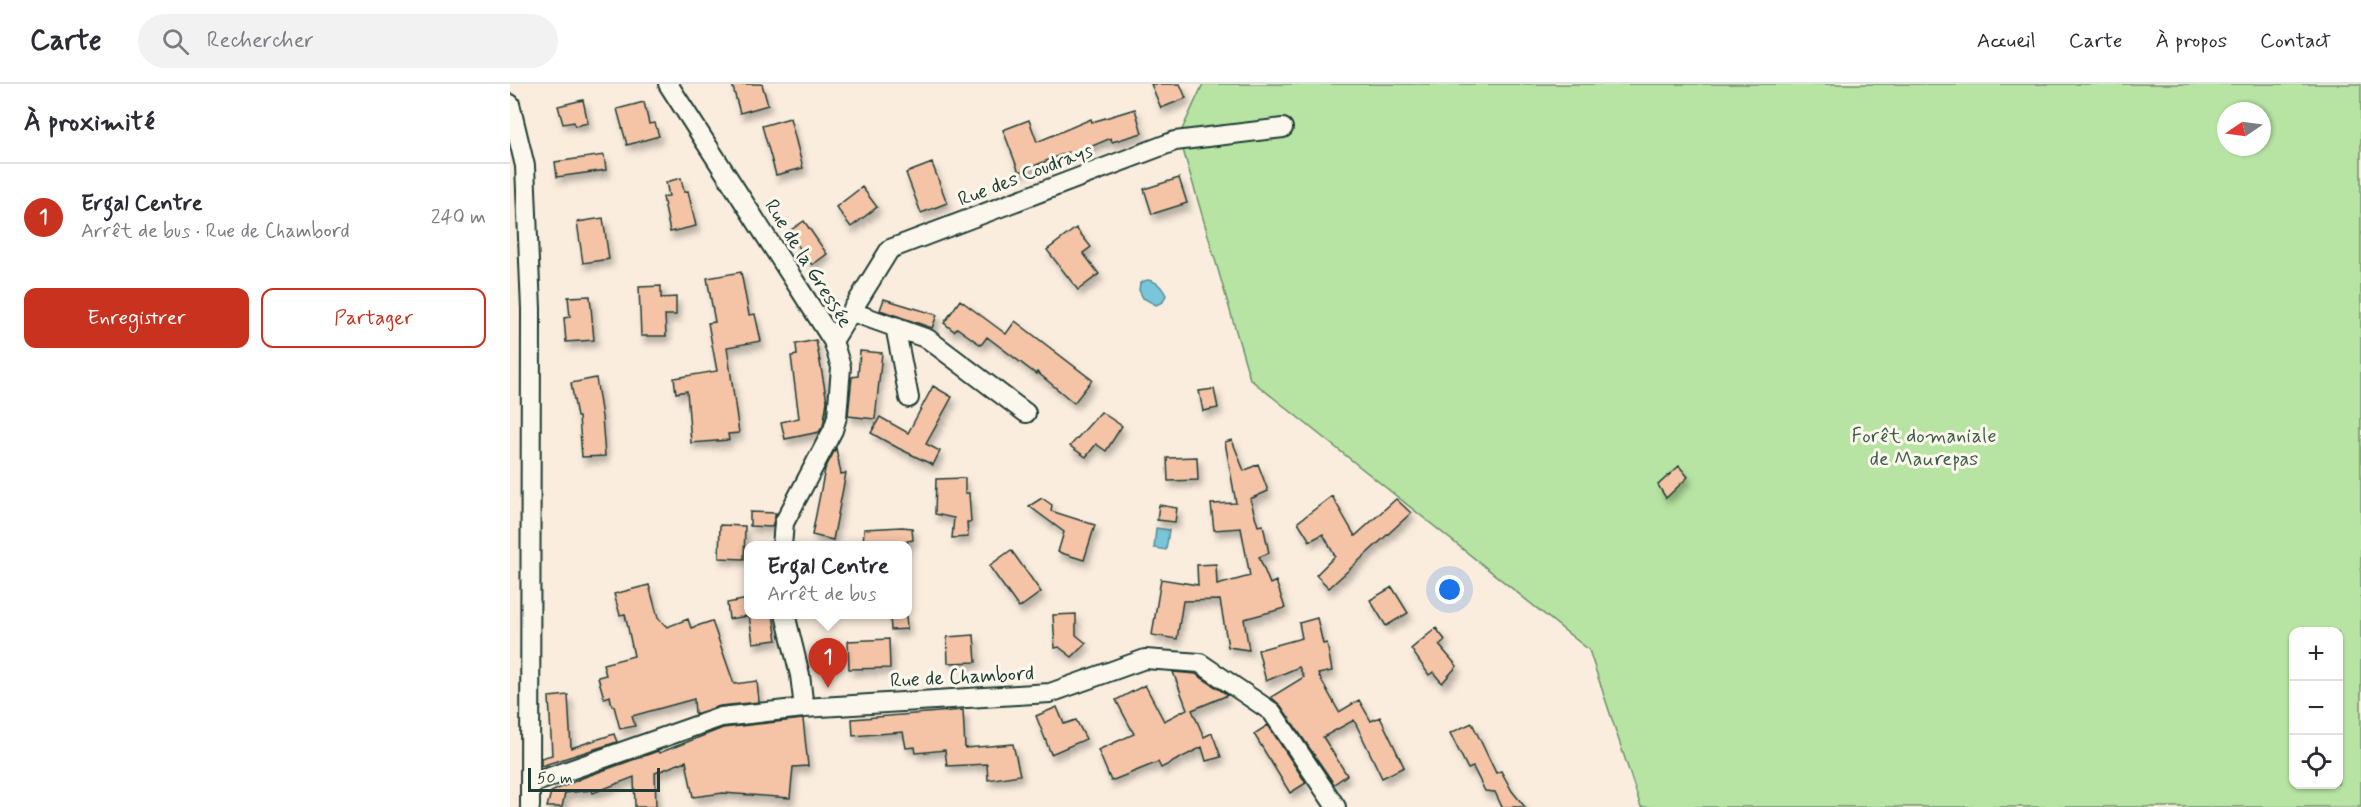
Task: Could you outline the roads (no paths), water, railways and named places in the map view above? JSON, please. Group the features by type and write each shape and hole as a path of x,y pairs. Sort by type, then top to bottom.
{"street":[{"name":"Rue de la Gressée","path":"668,84 833,341 841,367 837,417 833,430 784,523 782,541"},
{"path":"510,104 525,166 531,309 530,807"},
{"name":"Rue des Coudrays","path":"833,341 890,249 1175,141 1283,128"},
{"path":"852,312 928,339 1026,413"},
{"path":"895,326 909,398"},
{"path":"786,619 800,675 804,708"},
{"name":"Rue de Chambord","path":"530,784 721,717 804,708 1050,693 1145,659 1200,663 1272,712 1336,807"}],"water":[{"path":"1147,280 1156,283 1162,289 1166,295 1163,302 1156,305 1143,298 1139,290 1140,283"},
{"path":"1156,528 1169,530 1166,550 1154,548"}],"place":[{"name":"Ergal Centre","path":"828,688"}],"park label":[{"name":"Forêt domaniale de Maurepas","path":"1924,446"}]}
